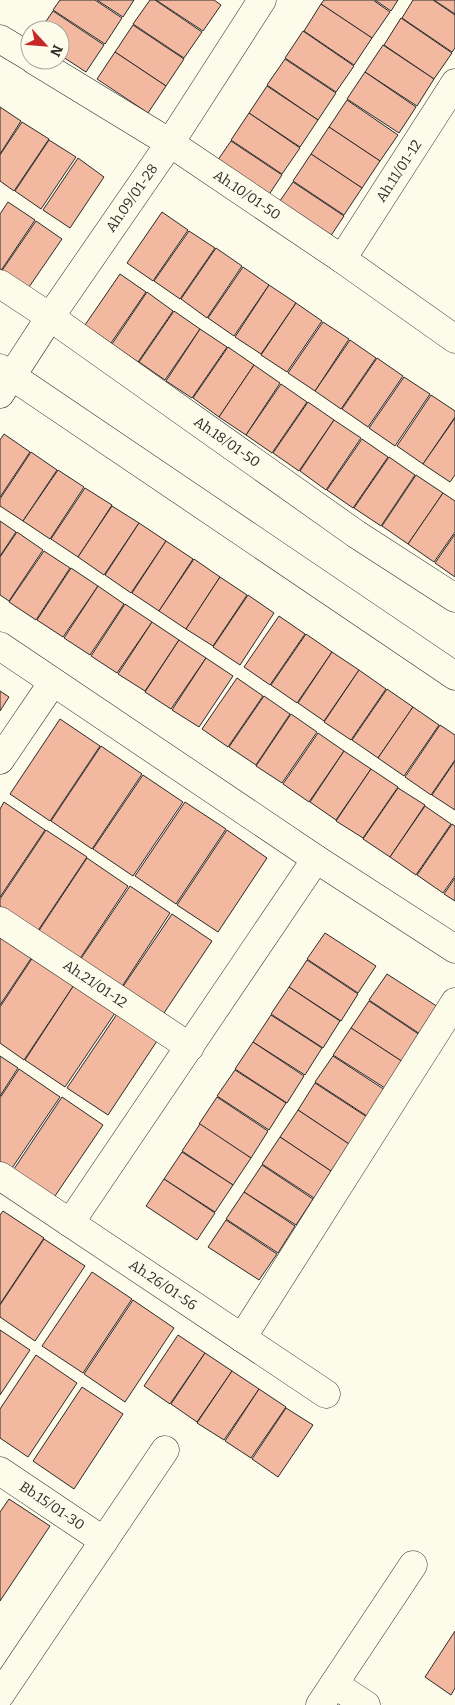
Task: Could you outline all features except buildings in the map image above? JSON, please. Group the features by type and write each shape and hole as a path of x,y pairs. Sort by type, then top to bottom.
{"street":[{"name":"Ah.09/01-28","path":"4,380 50,317 170,143 262,0"},
{"path":"0,39 20,51"},
{"name":"Ah.10/01-50","path":"50,70 170,143 342,259 455,339"},
{"name":"Ah.11/01-12","path":"342,259 455,83"},
{"name":"Ah.18/01-50","path":"0,284 50,317 356,534 455,598"},
{"path":"4,380 455,676"},
{"path":"0,646 316,859 455,949"},
{"path":"0,760 53,682"},
{"path":"70,1223 316,859"},
{"name":"Ah.21/01-12","path":"0,921 190,1047"},
{"path":"242,1338 455,1002"},
{"name":"Ah.26/01-56","path":"0,1176 326,1394"},
{"path":"0,1695 165,1450"},
{"name":"Bb.15/01-30","path":"0,1471 104,1541"},
{"path":"366,1705 327,1694 413,1565"}]}
